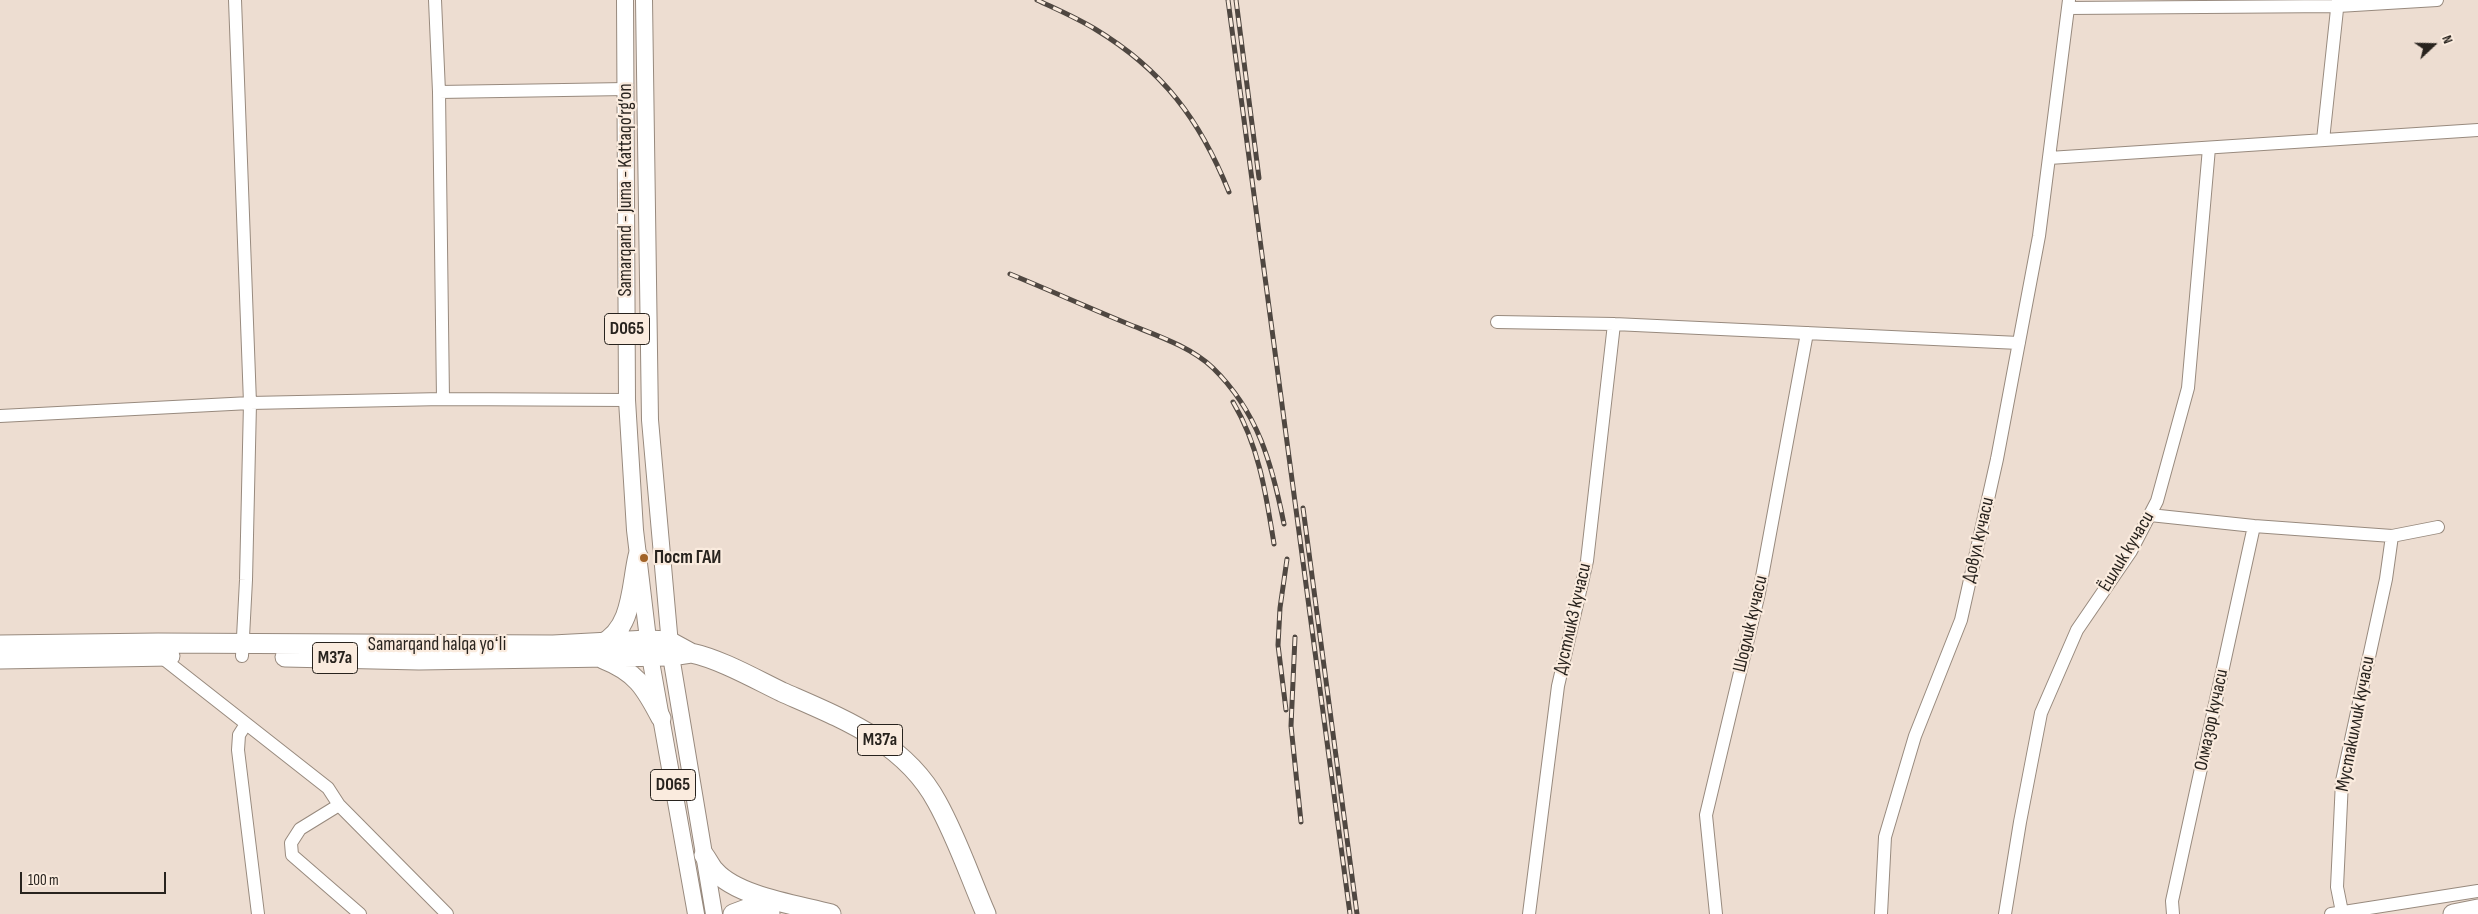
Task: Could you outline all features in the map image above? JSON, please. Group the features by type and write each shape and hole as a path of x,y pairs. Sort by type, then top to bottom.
{"highway":[{"path":"638,556 624,620 615,635 600,650 632,673 646,688 661,718"},
{"name":"Samarqand halqa yoʻli","path":"0,645 242,650 419,660 649,648 670,648 691,653 843,718 872,734 897,754 920,776 938,803 986,914"},
{"name":"Samarqand halqa yoʻli","path":"0,659 160,656 242,650"},
{"path":"704,855 715,872 730,884 751,893 831,914"},
{"path":"733,914 749,908 770,914"},
{"path":"2453,914 2478,909"}],"main road":[{"name":"Samarqand - Juma - Kattaqo‘rg‘on","path":"625,0 627,400 638,556 649,648 696,914"},
{"name":"Samarqand - Juma - Kattaqo‘rg‘on","path":"644,0 650,420 670,648 714,914"}],"street":[{"path":"235,0 250,403 246,580 242,650"},
{"path":"435,0 439,92 443,399"},
{"path":"2068,4 2338,3 2437,0"},
{"path":"2323,140 2338,3"},
{"name":"Довул кучаси","path":"1881,914 1884,837 1915,736 1961,620 1997,459 2039,236 2068,4"},
{"path":"439,92 626,89"},
{"path":"2049,158 2478,130"},
{"name":"Ёшлик кучаси","path":"2005,914 2041,713 2077,630 2131,551 2157,501 2188,388 2209,148"},
{"path":"1497,322 1614,324 2019,343"},
{"name":"Дустлик3 кучаси","path":"1529,914 1558,686 1587,560 1614,324"},
{"name":"Шодлик кучаси","path":"1716,914 1706,815 1759,593 1807,333"},
{"path":"0,416 250,403 443,399 627,400"},
{"path":"2150,515 2254,526 2392,536 2438,527"},
{"name":"Олмазор кучаси","path":"2173,914 2172,901 2254,526"},
{"name":"Мустакиллик кучаси","path":"2336,913 2342,781 2386,579 2392,536"},
{"path":"160,656 328,788 339,806 447,914"},
{"path":"246,724 239,735 238,750 258,914"},
{"path":"339,806 300,829 291,843 292,855 360,914"},
{"path":"2336,913 2478,891"}],"railway":[{"path":"1037,0 1095,29 1141,62 1160,80 1192,120 1218,166 1229,192"},
{"path":"1228,0 1350,914"},
{"path":"1236,0 1259,178"},
{"path":"1010,274 1183,347 1213,368 1241,402 1261,440 1274,480 1284,524"},
{"path":"1233,402 1242,419 1255,453 1274,544"},
{"path":"1303,508 1357,914"},
{"path":"1286,710 1278,645 1280,608 1287,559"},
{"path":"1295,637 1291,726 1301,822"}],"place":[{"name":"Пост ГАИ","path":"644,558"}]}
